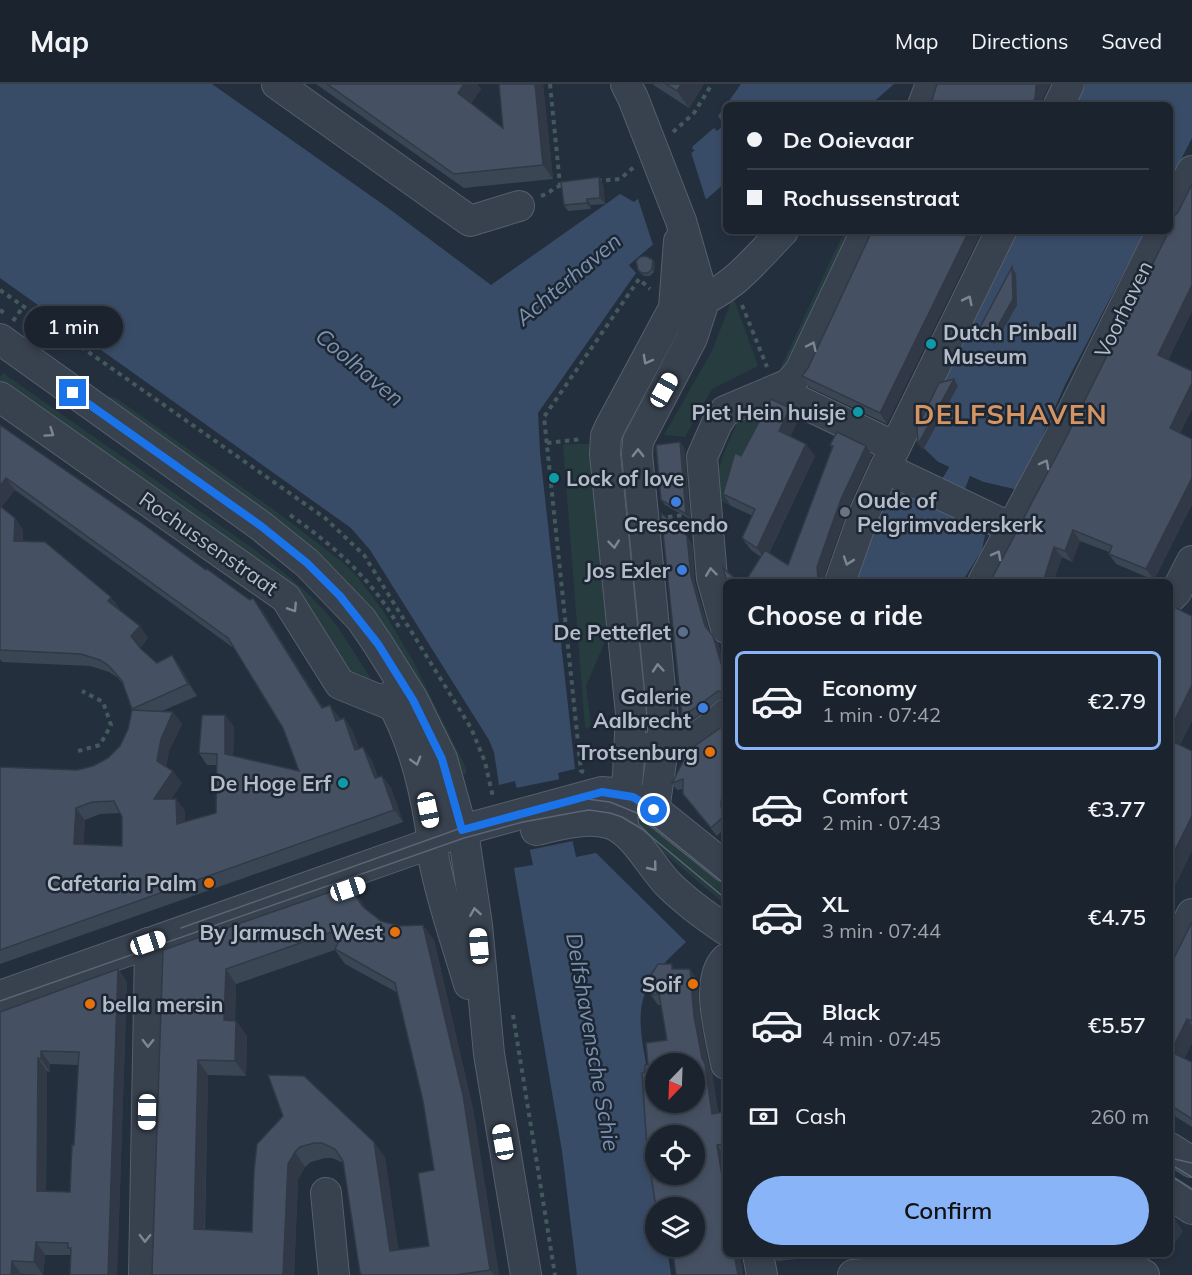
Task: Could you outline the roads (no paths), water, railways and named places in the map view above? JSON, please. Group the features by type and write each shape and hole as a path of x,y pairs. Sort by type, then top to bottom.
{"street":[{"path":"278,84 470,221 519,206"},
{"path":"626,84 681,221 704,301 692,338 638,441 637,454 663,719 663,748 654,810"},
{"path":"1060,102 1069,84"},
{"path":"1173,209 1192,171"},
{"path":"624,831 622,818 630,749 631,714 605,454 606,436 674,308 681,221"},
{"path":"674,308 704,301 734,281 780,234"},
{"path":"723,618 711,578 702,457 725,411 734,405 789,384 800,371 865,234"},
{"path":"841,579 864,514 1000,234"},
{"name":"Voorhaven","path":"984,579 1060,437 1161,234"},
{"name":"Rochussenstraat","path":"7,329 307,563 340,596 378,644 413,700 442,759 463,840 477,925 489,1054"},
{"name":"Rochussenstraat","path":"0,362 280,559 344,624 394,706 415,757 431,825 433,851 442,895 489,1054"},
{"path":"776,390 890,458 1014,521"},
{"name":"Rochussenstraat","path":"1,400 286,598 340,684 394,706"},
{"path":"1179,597 1192,561"},
{"path":"630,749 677,747 711,728 723,717"},
{"path":"0,996 216,919 286,910 463,840 485,841 523,823 567,813 602,792 626,795 654,810 723,865"},
{"path":"567,813 614,825 624,831 668,884 685,900 723,928"},
{"path":"1173,945 1180,938 1192,914"},
{"path":"144,1275 150,948 148,943"},
{"path":"723,963 718,969 715,984 723,1042"},
{"path":"489,1054 526,1275"},
{"path":"1173,1150 1192,1162"},
{"path":"326,1193 334,1275"},
{"path":"1173,1196 1192,1209"},
{"path":"759,1257 762,1275"},
{"path":"853,1275 987,1263 1061,1262 1113,1263 1130,1267 1144,1275"}],"water":[{"path":"0,84 212,84 388,208 491,285 620,194 634,202 695,150 692,149 693,146 714,128 717,131 723,126 723,185 629,265 636,273 538,413 540,453 575,769 558,773 576,857 596,853 686,942 662,966 647,988 641,1017 645,1058 645,1113 651,1113 652,1125 645,1125 645,1185 658,1185 660,1197 645,1197 645,1257 668,1257 671,1275 577,1275 562,1151 514,868 533,865 515,781 499,785 494,752 489,740 370,550 351,528 0,278"},
{"path":"741,84 894,84 873,102 728,102"},
{"path":"1086,84 1192,84 1192,138 1173,175 1173,102 1077,102"},
{"path":"723,109 723,124 718,116"},
{"path":"1015,234 1143,234 1065,385 1018,490 983,482 970,476 964,492 964,520 985,535 982,550 964,579 852,579 878,501 890,491 916,497 941,481 949,467 938,462 910,435"}],"tram line":[{"path":"181,928 461,828 520,811 587,799 610,802 637,813 723,883"},
{"path":"0,1001 464,838 523,822 589,810 622,817 642,829 723,896"},
{"path":"1173,1159 1192,1163"},
{"path":"1173,1166 1192,1177"},
{"path":"1173,1177 1192,1189"}],"place":[{"name":"Dutch Pinball Museum","path":"931,344"},
{"name":"Piet Hein huisje","path":"858,412"},
{"name":"Lock of love","path":"554,478"},
{"name":"Crescendo","path":"676,502"},
{"name":"Oude of Pelgrimvaderskerk","path":"845,512"},
{"name":"Jos Exler","path":"682,570"},
{"name":"De Petteflet","path":"683,632"},
{"name":"Galerie Aalbrecht","path":"703,708"},
{"name":"Trotsenburg","path":"710,752"},
{"name":"De Hoge Erf","path":"343,783"},
{"name":"Cafetaria Palm","path":"209,883"},
{"name":"By Jarmusch West","path":"395,932"},
{"name":"Soif","path":"693,984"},
{"name":"bella mersin","path":"90,1004"}],"district":[{"name":"DELFSHAVEN","path":"1011,414"}],"water label":[{"name":"Achterhaven","path":"568,279"},
{"name":"Coolhaven","path":"360,367"},
{"name":"Delfshavensche Schie","path":"593,1042"}]}
